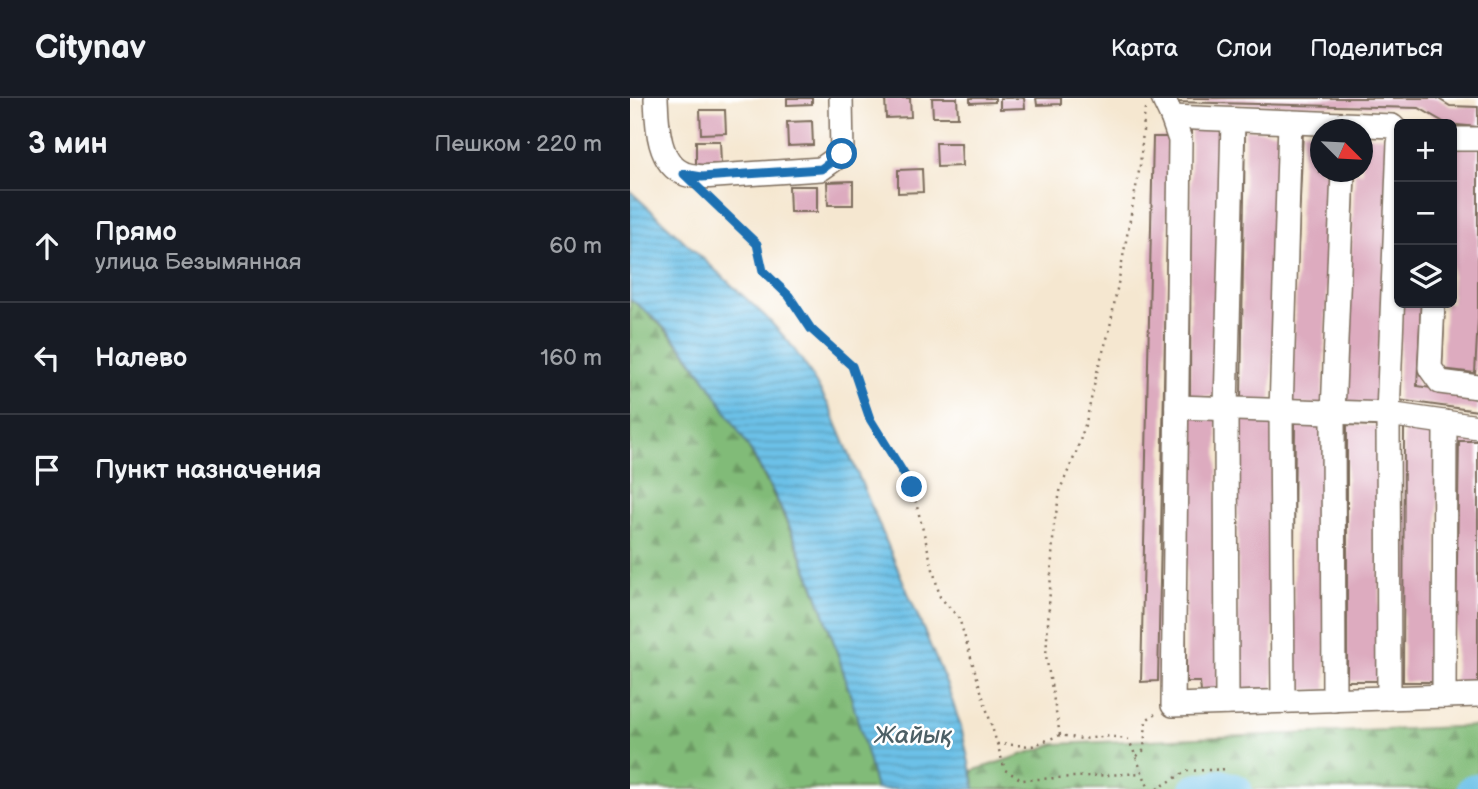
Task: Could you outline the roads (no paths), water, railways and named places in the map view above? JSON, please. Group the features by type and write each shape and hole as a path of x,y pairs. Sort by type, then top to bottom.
{"street":[{"path":"656,98 658,129 666,157 673,167 684,174 702,177 821,169 842,154 841,98"},
{"path":"1168,108 1233,120 1310,124"},
{"path":"1168,108 1180,140 1173,705 1478,695"},
{"path":"1227,703 1226,409 1233,120"},
{"path":"1283,701 1281,411 1290,122"},
{"path":"1373,126 1394,128"},
{"path":"1457,139 1478,139"},
{"path":"1334,699 1333,413 1343,182"},
{"path":"1389,698 1388,414 1397,182"},
{"path":"1433,308 1430,368 1440,382 1478,387"},
{"path":"1177,407 1388,414 1478,427"},
{"path":"1444,696 1445,422"}],"water":[{"name":"Жайық","path":"630,191 766,317 806,366 829,406 947,685 961,727 975,789 876,789 823,611 775,495 741,434 695,364 659,322 630,299"}],"waterway":[{"path":"1195,789 1221,784 1237,789"},
{"path":"1472,789 1478,788"}]}
